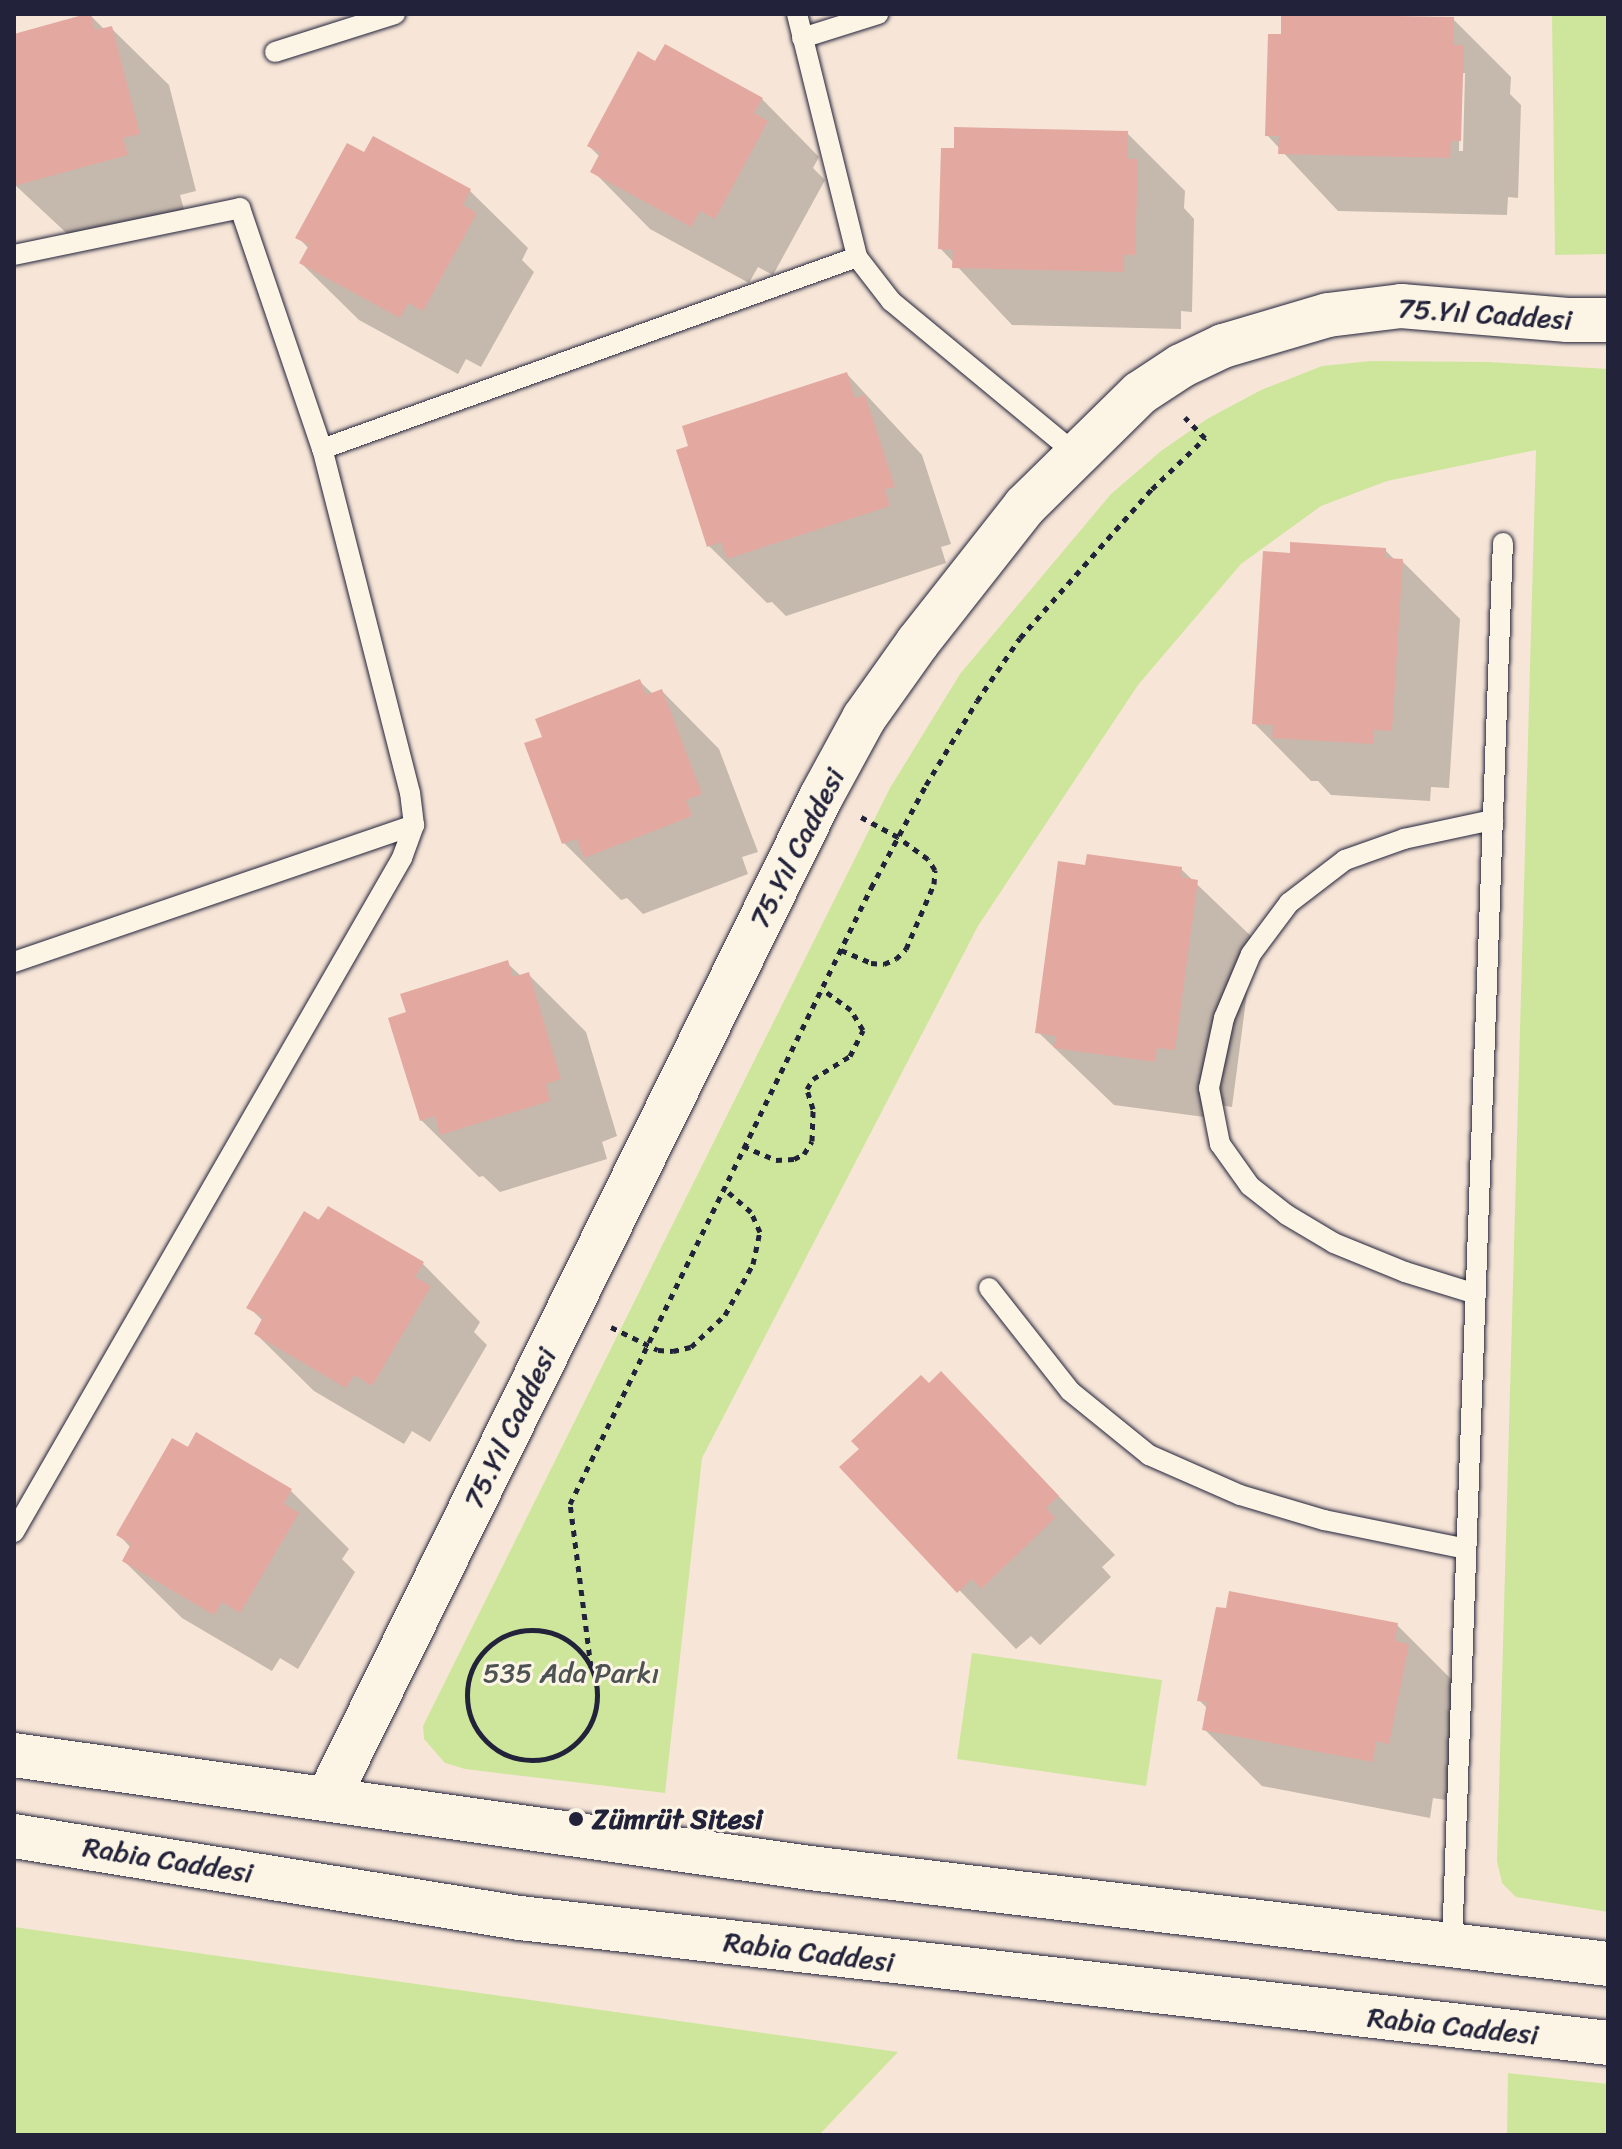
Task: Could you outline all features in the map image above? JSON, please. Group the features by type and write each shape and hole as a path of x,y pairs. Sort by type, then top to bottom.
{"street":[{"name":"75.Yıl Caddesi","path":"328,1798 821,797 864,718 918,642 1015,517 1075,453 1155,383 1181,366 1223,346 1328,315 1401,306 1567,320 1608,320"},
{"path":"14,1755 810,1868 1608,1964"},
{"name":"Rabia Caddesi","path":"14,1836 520,1918 1608,2043"}],"lane":[{"path":"275,52 395,14"},
{"path":"797,14 857,257 891,301 1075,453"},
{"path":"802,38 878,14"},
{"path":"14,255 240,208 322,449 410,793 414,825 402,858 14,1532"},
{"path":"322,449 857,257"},
{"path":"1452,1945 1503,543"},
{"path":"1476,1294 1405,1272 1334,1243 1287,1215 1250,1186 1220,1144 1209,1088 1224,1018 1251,954 1289,903 1345,860 1404,839 1493,820"},
{"path":"14,962 414,825"},
{"path":"989,1288 1070,1391 1149,1455 1254,1499 1324,1520 1466,1549"}],"path":[{"path":"591,1667 572,1644 545,1631 514,1632 501,1638 478,1658 467,1687 468,1709 476,1729 490,1745 510,1756 531,1760 552,1757 572,1746 587,1730 595,1710 597,1688 591,1667 570,1504 743,1146 898,837 977,701 1020,638 1152,489 1205,438 1155,383"},
{"path":"821,797 898,837 928,859 935,870 928,905 906,949 884,964 841,950"},
{"path":"743,1146 776,1160 794,1159 804,1154 812,1141 813,1109 807,1089 813,1079 850,1056 863,1030 851,1010 822,989"},
{"path":"570,1305 647,1346 673,1351 691,1347 725,1315 753,1264 760,1232 751,1212 723,1188"}],"green space":[{"path":"1552,14 1608,14 1608,254 1555,255"},
{"name":"535 Ada Parkı","path":"1371,361 1489,362 1608,369 1608,1912 1516,1897 1502,1883 1497,1861 1536,450 1387,481 1321,506 1241,564 1138,685 978,926 702,1458 665,1793 465,1769 445,1763 424,1739 423,1726 890,788 960,674 1111,494 1161,451 1207,419 1261,390 1322,366"},
{"path":"972,1653 1162,1680 1146,1786 957,1759"},
{"path":"14,1927 898,2052 819,2135 14,2135"},
{"path":"1508,2073 1608,2084 1608,2135 1507,2135"}],"building":[{"path":"91,14 95,30 112,26 140,134 123,138 128,155 14,186 14,34"},
{"path":"1281,14 1454,17 1454,45 1464,45 1461,141 1451,141 1450,158 1278,154 1279,136 1265,136 1268,34 1281,34"},
{"path":"665,44 763,98 754,113 768,121 715,219 700,211 691,227 590,172 600,153 587,146 638,51 655,61"},
{"path":"954,127 1128,131 1127,159 1138,159 1135,255 1124,255 1124,272 952,268 953,250 938,249 941,148 954,148"},
{"path":"373,136 471,189 463,205 477,213 423,311 408,303 400,318 299,263 309,245 295,238 347,143 364,152"},
{"path":"847,372 855,398 865,395 895,487 885,489 890,506 727,559 721,542 707,547 676,450 688,446 682,426"},
{"path":"1290,542 1386,548 1386,558 1403,559 1392,731 1374,730 1373,744 1272,738 1273,725 1252,724 1263,551 1290,553"},
{"path":"640,679 646,695 662,689 702,794 686,800 692,816 584,858 577,839 562,844 524,743 542,737 535,719"},
{"path":"1087,854 1182,867 1181,877 1198,880 1175,1050 1157,1048 1155,1062 1054,1048 1056,1036 1035,1033 1058,861 1085,865"},
{"path":"508,960 513,977 529,972 561,1079 546,1084 550,1101 440,1135 435,1116 420,1121 388,1018 406,1012 400,994"},
{"path":"328,1206 424,1262 415,1277 431,1286 372,1386 354,1375 346,1388 254,1334 263,1317 246,1308 304,1211 319,1220"},
{"path":"941,1371 1059,1496 1046,1508 1055,1518 981,1589 972,1579 957,1593 839,1467 859,1449 851,1441 921,1375 929,1383"},
{"path":"196,1432 292,1489 284,1504 299,1513 240,1613 222,1602 214,1615 122,1561 131,1544 116,1535 172,1438 188,1447"},
{"path":"1229,1591 1398,1623 1395,1641 1409,1644 1389,1744 1376,1741 1373,1762 1202,1730 1207,1702 1197,1701 1216,1607 1226,1608"}],"place":[{"name":"Zümrüt Sitesi","path":"576,1819"}]}
